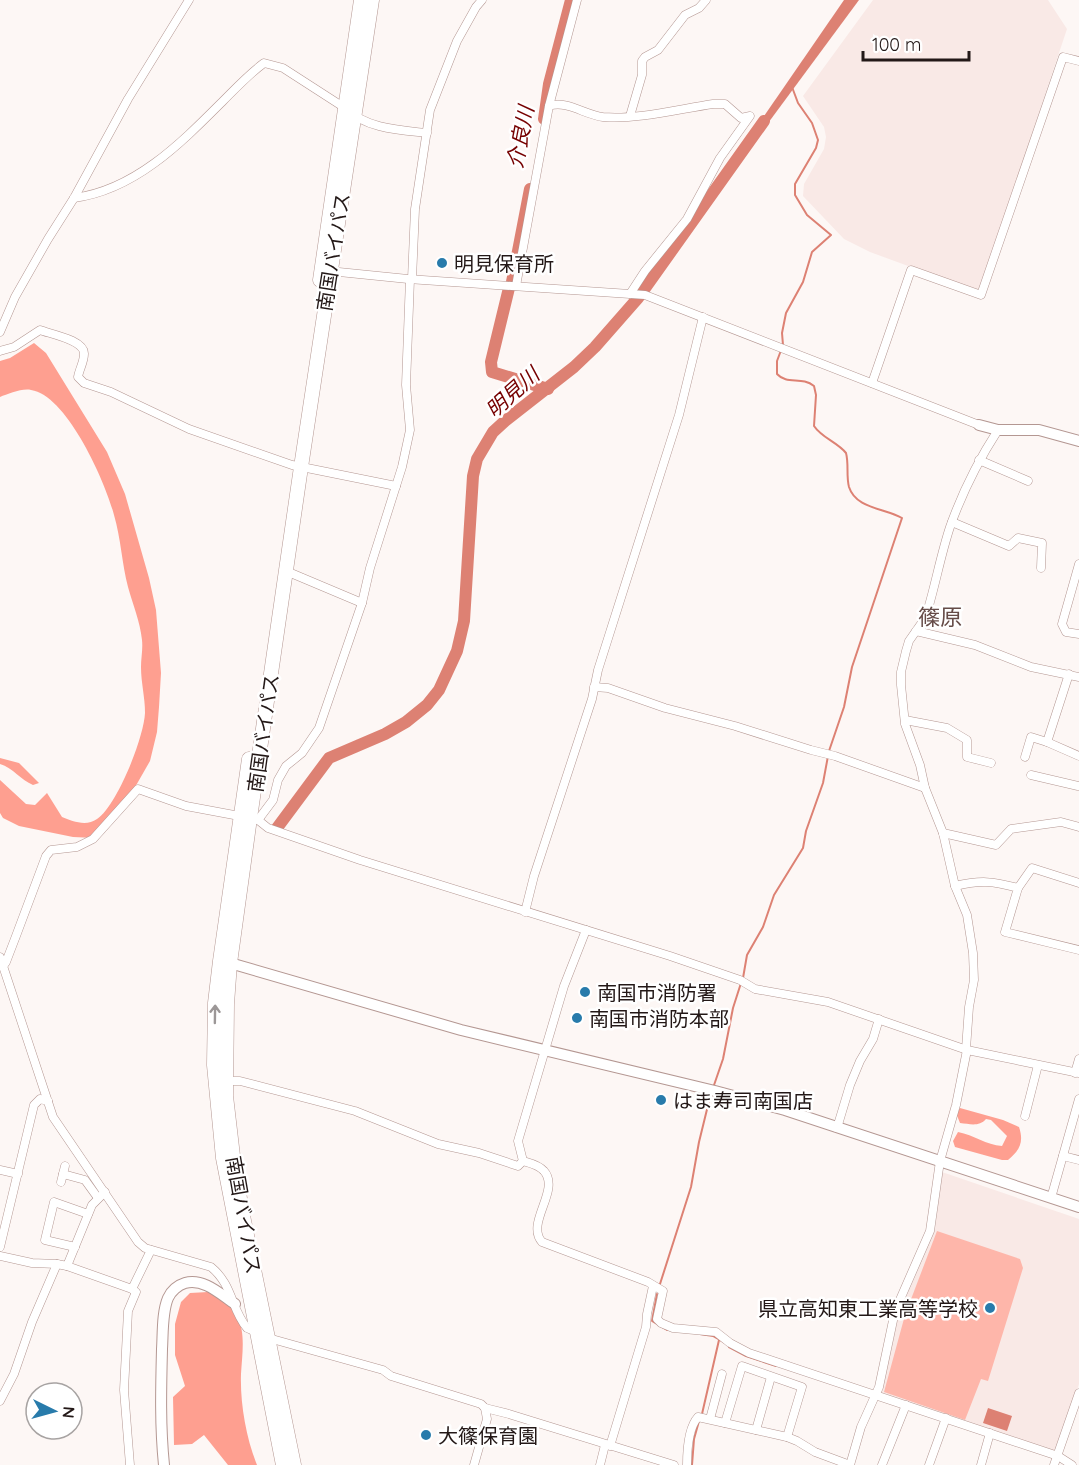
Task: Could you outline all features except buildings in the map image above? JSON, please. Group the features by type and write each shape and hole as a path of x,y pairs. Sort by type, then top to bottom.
{"highway":[{"name":"南国バイパス","path":"350,112 361,0"},
{"name":"南国バイパス","path":"249,818 296,466 350,112 372,0"},
{"name":"南国バイパス","path":"283,1465 220,1081 215,1003 225,962 249,818 286,571 296,466"},
{"name":"南国バイパス","path":"261,1334 294,1465"}],"street":[{"path":"0,332 15,297 48,239 74,198 128,99 189,0"},
{"path":"249,818 273,800 278,780 286,766 302,753 319,728 362,603 370,568 396,486 410,430 406,385 415,209 429,110 458,41 482,0"},
{"path":"516,286 549,106 577,0"},
{"path":"630,116 645,57 658,50 686,15 699,8 706,0"},
{"path":"872,383 911,270 981,295 1063,57 1079,61"},
{"path":"74,198 105,191 137,176 175,146 264,63 283,68 350,112 390,130 427,133"},
{"path":"549,106 555,104 601,117 630,116 725,104 741,118 750,116 720,158 687,219 640,278 632,295"},
{"path":"326,271 645,296 979,425 998,430 1039,430 1079,441"},
{"path":"525,912 534,876 587,717 594,687 679,415 703,317"},
{"path":"0,351 14,347 39,330 78,343 83,348 84,354 78,377 84,383 111,392 189,429 296,466 396,486"},
{"path":"687,1465 691,1432 695,1419 698,1417 787,1437 815,1452 850,1465 861,1427 877,1395 895,1311 930,1231 940,1161 956,1105 966,1049 969,1007 974,980 974,953 967,915 955,886 943,833 925,788 904,720 901,672 909,641 928,609 952,522 979,460 998,430"},
{"path":"979,460 1028,481"},
{"path":"952,522 1009,546 1018,538 1042,543 1041,568"},
{"path":"1079,564 1062,624 1066,632 1079,634"},
{"path":"286,571 362,603"},
{"path":"916,631 975,645 1031,667 1079,677"},
{"path":"1047,742 1069,674"},
{"path":"594,687 608,688 665,708 829,754 925,788"},
{"path":"904,720 947,728 968,740 967,757 991,763"},
{"path":"1025,757 1032,737 1079,756"},
{"path":"1031,775 1078,785"},
{"path":"674,1465 485,1408 481,1404 391,1376 383,1370 261,1334 244,1325 227,1285 211,1267 151,1250 138,1242 101,1195 53,1117 1,960 13,945 46,856 51,850 77,847 93,839 138,789 186,806 218,810 249,818 277,831 742,981 755,989 828,1002 966,1049 1038,1065 1077,1073 1079,1059"},
{"path":"943,833 996,846 1011,829 1061,822 1079,827"},
{"path":"1079,883 1032,868 1018,888 1005,932 1079,950"},
{"path":"955,886 976,881 992,881 1018,888"},
{"path":"523,1161 518,1141 564,986 586,930"},
{"path":"225,962 461,1030 785,1110 1079,1207"},
{"path":"837,1128 850,1085 873,1039 879,1019"},
{"path":"1025,1116 1038,1065"},
{"path":"220,1081 240,1081 355,1111 438,1144 479,1153 510,1165 518,1166 523,1161"},
{"path":"0,1247 34,1105 40,1099 48,1101"},
{"path":"1051,1198 1079,1099"},
{"path":"1063,1156 1079,1160"},
{"path":"523,1161 544,1171 548,1178 548,1190 537,1228 538,1237 542,1242 663,1291 657,1319 662,1323 673,1328 717,1332 730,1343 749,1353 1058,1456 1072,1465"},
{"path":"0,1170 18,1174"},
{"path":"63,1174 85,1180 101,1195"},
{"path":"67,1266 88,1214 101,1195"},
{"path":"75,1247 45,1240 54,1202 88,1214"},
{"path":"132,1288 151,1250"},
{"path":"0,1256 32,1263 67,1266 132,1288 136,1292 128,1311 124,1390 130,1465"},
{"path":"0,1401 18,1365 32,1322 57,1264"},
{"path":"164,1465 161,1388 163,1329 168,1297 179,1285 193,1282 209,1287 235,1304"},
{"path":"600,1465 646,1328 646,1314 653,1286"},
{"path":"725,1423 742,1366 754,1368 760,1373 802,1387 787,1437"},
{"path":"710,1419 722,1374"},
{"path":"756,1430 771,1377"},
{"path":"1054,1465 1079,1393"},
{"path":"882,1465 906,1405"},
{"path":"474,1465 487,1419 485,1408"},
{"path":"929,1465 946,1418"},
{"path":"981,1465 990,1433"}],"shaded area":[{"path":"844,0 859,0 757,138 753,132"},
{"path":"873,0 1048,0 1067,29 979,292 870,252 844,239 803,196 804,184 824,149 826,137 824,127 803,96"},
{"path":"34,343 46,353 107,452 125,494 156,610 161,673 157,732 150,761 122,810 108,828 95,838 73,837 19,826 3,818 0,813 0,780 26,804 35,805 47,793 62,817 84,823 97,819 105,812 121,786 135,754 145,713 140,626 126,578 114,515 94,463 71,423 45,395 27,390 0,397 0,361 10,358"},
{"path":"0,758 19,763 39,783 33,785 29,783 0,764"},
{"path":"960,1108 1019,1127 1021,1141 1015,1153 1008,1160 1002,1160 955,1147 953,1141 958,1132 1002,1146 1007,1136 991,1120 986,1119 974,1124 960,1123 956,1113"},
{"name":"県立高知東工業高等学校","path":"942,1172 1079,1219 1079,1384 1056,1454 881,1394 899,1314 935,1229"},
{"path":"937,1231 1020,1259 1023,1268 988,1381 981,1379 965,1420 884,1392 905,1315"},
{"path":"208,1292 231,1307 242,1329 243,1408 247,1432 257,1465 228,1465 204,1435 192,1444 174,1445 173,1397 185,1386 175,1355 175,1324 181,1302 190,1293"},
{"path":"988,1408 1012,1416 1007,1431 983,1423"}],"waterway":[{"name":"介良川","path":"544,119 549,84 571,0"},
{"path":"792,87 798,103 812,123 818,140 816,148 795,184 795,195 807,215 831,235 812,252 803,282 786,313 782,333 783,345 777,361 777,374 785,379 805,381 814,386 816,395 814,426 846,453 849,487 858,500 902,518 852,667 844,707 829,751"},
{"name":"明見川","path":"277,828 329,758 385,734 406,722 427,705 439,690 457,651 464,621 473,476 477,459 493,432 574,367 638,298 764,121"},
{"name":"介良川","path":"512,282 530,189"},
{"name":"介良川","path":"509,288 491,362 492,372 548,389"},
{"path":"743,978 747,955 763,927 774,895 803,848 806,831 823,783 828,756"},
{"path":"713,1088 723,1059 733,1008 741,983"},
{"path":"660,1284 691,1187 711,1093"},
{"path":"657,1294 652,1321 667,1330"},
{"path":"700,1334 713,1336 725,1343"},
{"path":"702,1414 719,1340"},
{"path":"729,1347 746,1356 776,1366"},
{"path":"692,1465 694,1439 699,1421"}],"place":[{"name":"明見保育所","path":"442,263"},
{"name":"南国市消防署","path":"585,992"},
{"name":"南国市消防本部","path":"577,1018"},
{"name":"はま寿司南国店","path":"661,1100"},
{"name":"県立高知東工業高等学校","path":"990,1308"},
{"name":"大篠保育園","path":"426,1435"}],"district":[{"name":"篠原","path":"940,617"}]}
